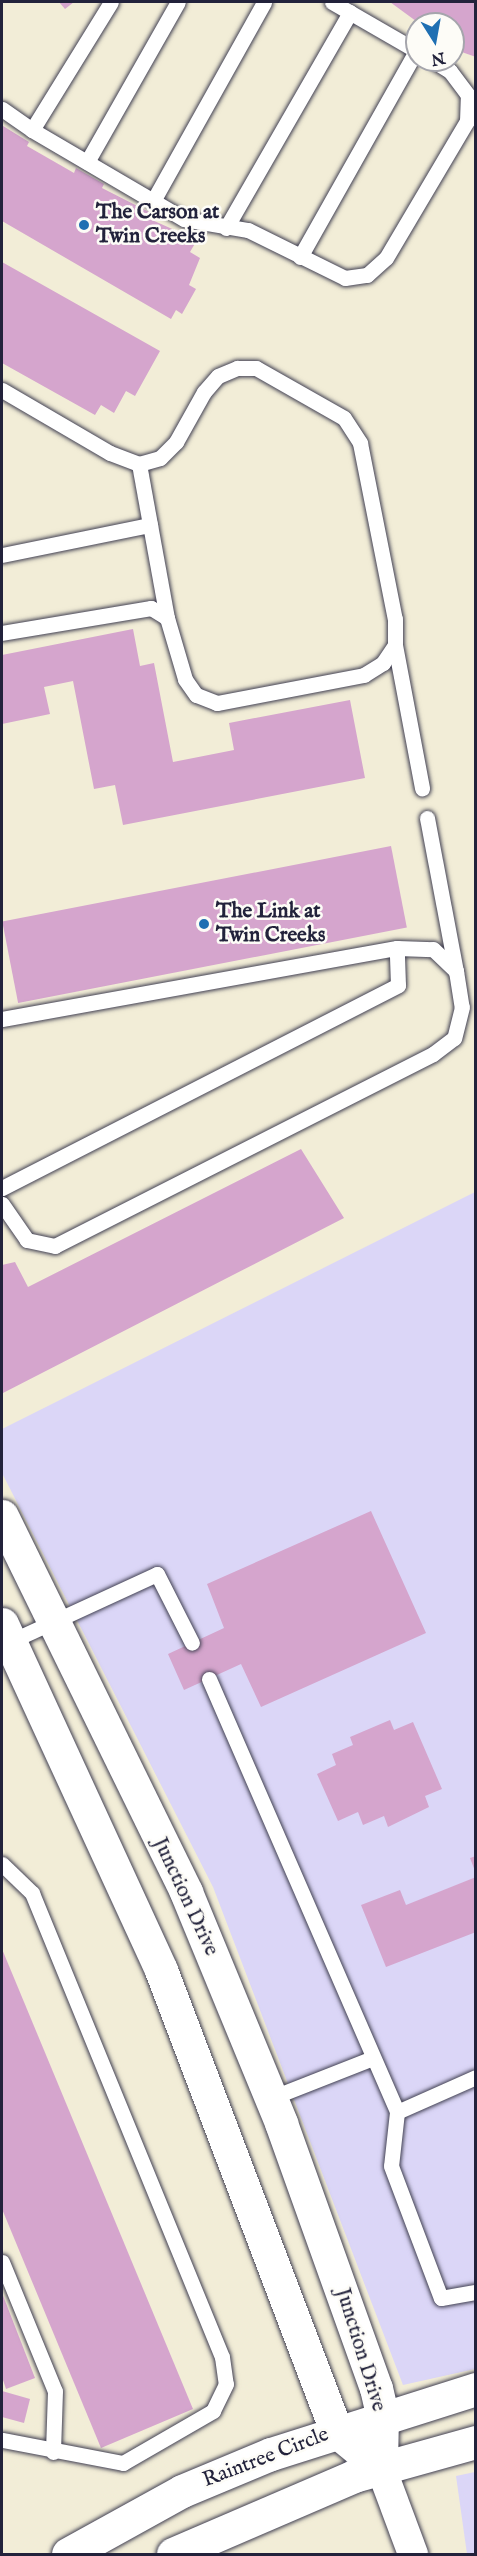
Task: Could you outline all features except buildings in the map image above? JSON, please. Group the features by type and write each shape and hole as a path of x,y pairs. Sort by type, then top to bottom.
{"street":[{"name":"Junction Drive","path":"2,1516 51,1622 186,1892 271,2098 382,2414 381,2468"},
{"path":"4,1637 160,1970 336,2431 381,2468 413,2554"},
{"name":"Raintree Circle","path":"69,2554 182,2492 382,2414 476,2389"},
{"path":"173,2554 247,2518 381,2468 476,2442"}],"lane":[{"path":"32,130 111,2"},
{"path":"87,162 178,2"},
{"path":"153,201 264,2"},
{"path":"332,2 405,44"},
{"path":"226,228 350,12"},
{"path":"300,257 405,71"},
{"path":"2,109 32,130 184,219 248,230 345,278 367,275 386,258 467,121 468,94 451,72"},
{"path":"2,390 110,453 139,464 160,458 176,442 204,392 218,376 237,368 256,368 344,418 360,443 395,619 395,645 422,788"},
{"path":"139,464 167,618 185,679 196,695 217,703 364,675 383,663 395,645"},
{"path":"2,555 150,525"},
{"path":"2,633 130,608 151,608 167,618"},
{"path":"2,1204 27,1240 55,1246 313,1116 454,1038 462,1007 427,818"},
{"path":"2,1019 397,948 433,949 456,970"},
{"path":"2,1188 398,985 397,948"},
{"path":"4,1637 51,1622 157,1574 192,1643"},
{"path":"209,1678 370,2060 397,2112 392,2166 441,2298 476,2292"},
{"path":"2,1864 32,1893 222,2357 226,2384 213,2411 123,2463 52,2452 2,2440"},
{"path":"271,2098 370,2060"},
{"path":"397,2112 476,2077"},
{"path":"2,2262 55,2391 52,2452"}],"shaded area":[{"path":"475,1192 475,2369 403,2385 213,1887 2,1473 2,1429"},
{"path":"475,2472 475,2554 467,2554 456,2476"}],"place":[{"name":"The Carson at Twin Creeks","path":"84,225"},
{"name":"The Link at Twin Creeks","path":"204,924"}]}
